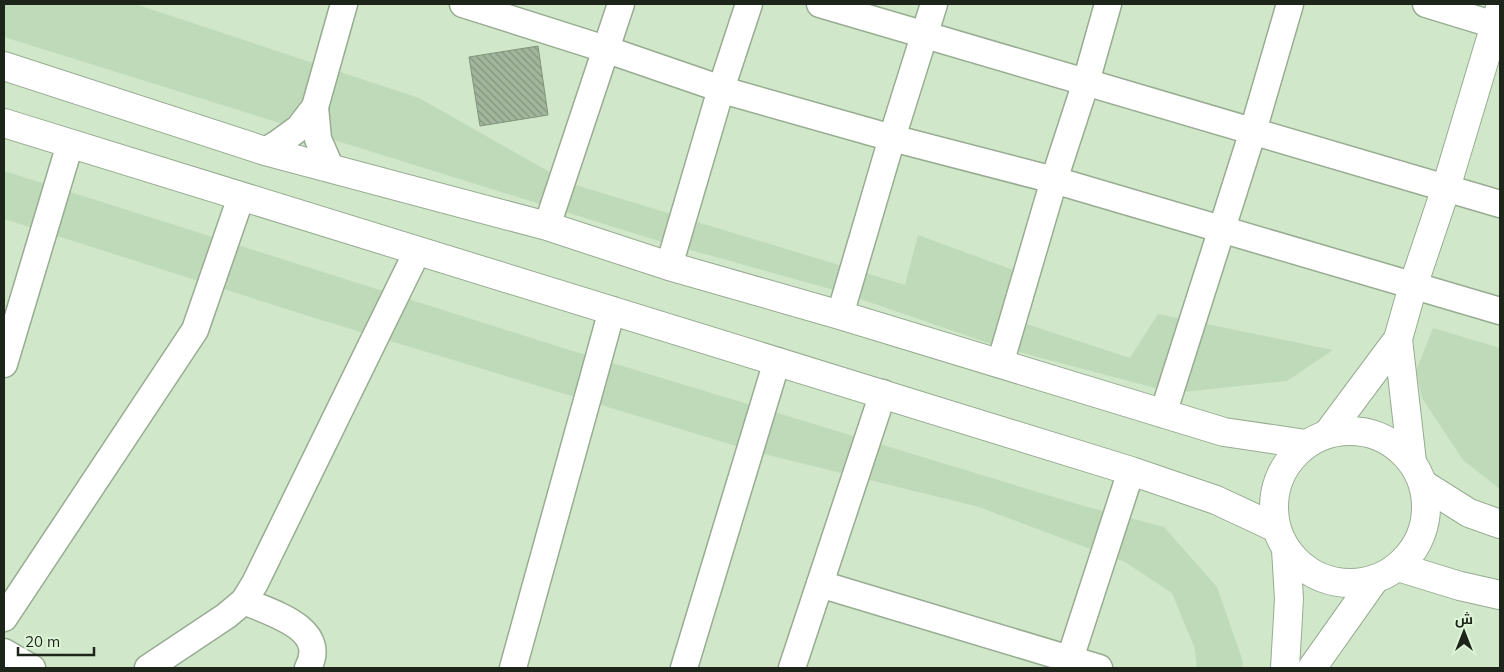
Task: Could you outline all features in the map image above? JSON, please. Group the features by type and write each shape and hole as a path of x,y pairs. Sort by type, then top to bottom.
{"main road":[{"path":"1285,668 1289,599 1281,539 1272,504 1277,481 1289,460 1317,438 1398,339 1498,17"},
{"path":"4,66 265,150 547,226 669,266 840,315 1224,432 1317,438 1352,430 1375,434 1396,445 1418,473 1469,513 1500,524"},
{"path":"4,123 417,252 883,393 1131,471 1216,500 1281,539 1303,568 1325,579 1350,584 1387,573 1500,595"},
{"path":"1312,668 1387,573 1414,550 1424,530 1427,507 1418,473 1398,339"}],"street":[{"path":"265,150 299,128 315,106 344,4"},
{"path":"463,4 605,48 721,89 892,138 1054,180 1500,311"},
{"path":"547,226 620,4"},
{"path":"669,266 721,89 749,4"},
{"path":"820,4 1500,204"},
{"path":"840,315 934,4"},
{"path":"1000,364 1108,4"},
{"path":"1163,414 1220,229 1253,131 1290,4"},
{"path":"1426,4 1498,17"},
{"path":"315,106 318,139 331,169"},
{"path":"4,364 70,144"},
{"path":"4,618 195,330 241,197"},
{"path":"148,668 226,616 244,601 255,583 417,252"},
{"path":"513,668 612,310"},
{"path":"684,668 777,361"},
{"path":"792,668 883,393"},
{"path":"1069,664 1131,471"},
{"path":"820,584 1069,664 1099,668"},
{"path":"244,601 298,626 308,635 313,650 313,659 308,668"},
{"path":"4,652 32,668"}],"shaded area":[{"path":"4,4 135,4 419,98 569,183 905,285 918,235 1019,272 1008,318 1130,358 1158,314 1333,350 1287,381 1174,393 1000,347 834,290 662,242 4,37"},
{"path":"4,171 563,348 1084,506 1164,527 1217,587 1243,662 1242,668 1197,668 1195,649 1172,593 1125,562 979,507 756,452 321,320 4,219"},
{"path":"1433,328 1500,348 1500,489 1463,460 1422,398 1416,371"}],"building":[{"path":"538,46 548,115 480,126 469,57"}]}
